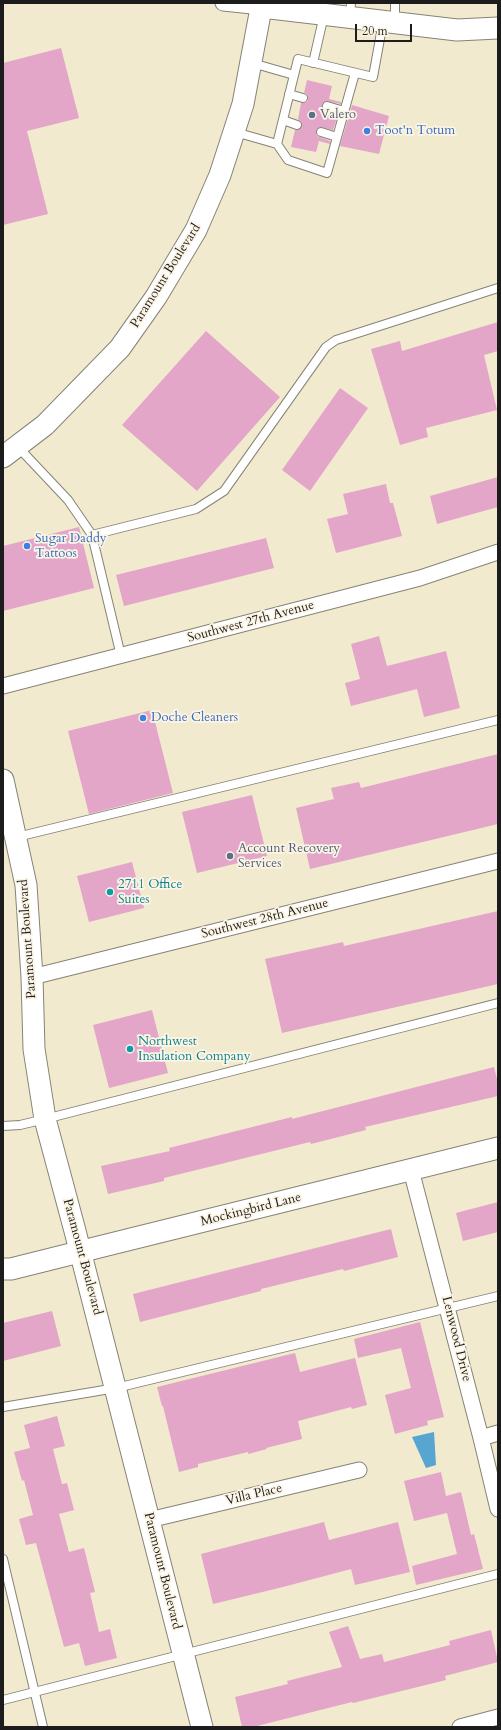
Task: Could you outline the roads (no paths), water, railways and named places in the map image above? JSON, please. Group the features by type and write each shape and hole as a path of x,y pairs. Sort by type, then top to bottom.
{"main road":[{"path":"262,5 324,14 351,10 391,15 457,30 498,28"},
{"name":"Paramount Boulevard","path":"7,454 45,425 120,348 156,297 196,230 220,175 243,104 262,5"},
{"name":"Paramount Boulevard","path":"3,780 26,885 32,977 34,1049 45,1119 116,1388 202,1727"},
{"name":"Mockingbird Lane","path":"3,1269 80,1252 498,1148"}],"street":[{"path":"223,3 262,5"},
{"name":"Southwest 27th Avenue","path":"3,686 420,578 498,552"},
{"name":"Southwest 28th Avenue","path":"32,977 498,860"},
{"name":"Lenwood Drive","path":"412,1170 498,1509"},
{"path":"481,1438 498,1433"},
{"name":"Villa Place","path":"150,1520 359,1470"},
{"path":"460,1727 498,1717"}],"lane":[{"path":"313,63 324,14"},
{"path":"277,144 298,59 373,77 391,15"},
{"path":"251,63 294,74"},
{"path":"234,132 277,144 288,160 327,173 355,73"},
{"path":"289,94 303,98"},
{"path":"327,106 344,111"},
{"path":"283,120 296,125"},
{"path":"321,132 336,137"},
{"path":"92,535 196,509 224,491 326,347 336,340 498,288"},
{"path":"7,454 68,500 92,535 121,656"},
{"path":"16,837 498,720"},
{"path":"3,1126 20,1125 45,1119 498,1003"},
{"path":"3,1406 116,1388 498,1296"},
{"path":"3,1559 43,1727"},
{"path":"3,1700 498,1574"}],"water":[{"path":"434,1432 436,1465 426,1468 412,1437"}],"place":[{"name":"Valero","path":"312,115"},
{"name":"Toot'n Totum","path":"367,131"},
{"name":"Sugar Daddy Tattoos","path":"27,546"},
{"name":"Doche Cleaners","path":"143,718"},
{"name":"Account Recovery Services","path":"230,856"},
{"name":"2711 Office Suites","path":"110,892"},
{"name":"Northwest Insulation Company","path":"130,1049"}]}
